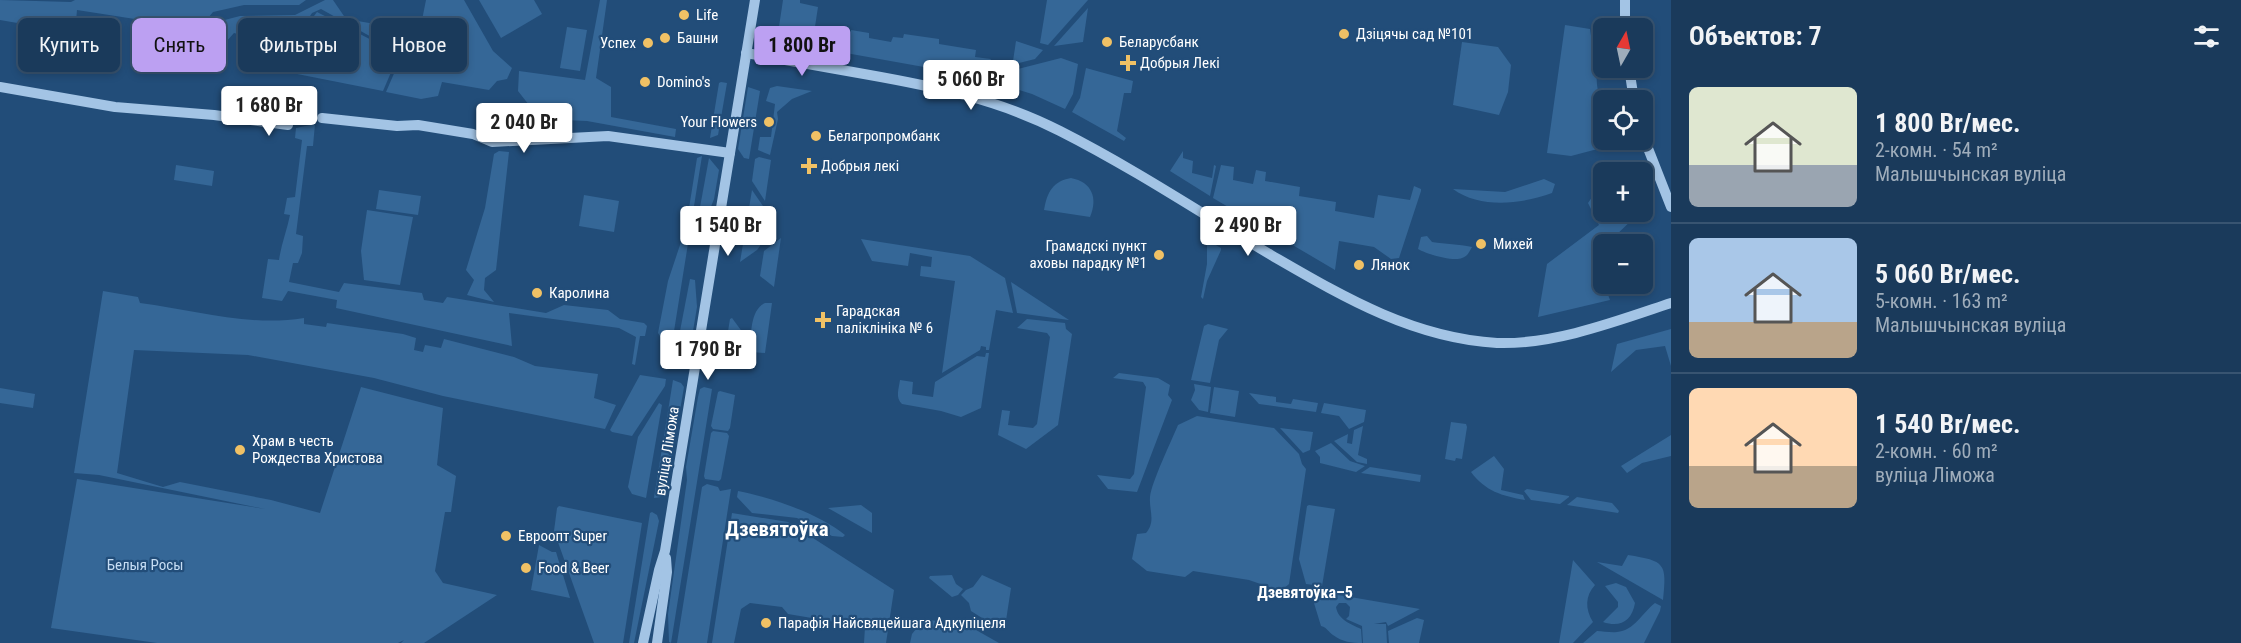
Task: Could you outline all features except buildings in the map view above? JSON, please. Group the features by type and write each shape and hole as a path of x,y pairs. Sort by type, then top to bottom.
{"street":[{"name":"вуліца Ліможа","path":"643,643 665,551 755,0"},
{"path":"1625,0 1625,18"},
{"path":"746,53 932,86 1006,107 1068,135 1367,309 1431,332 1498,343 1528,341 1572,334 1671,303"},
{"path":"0,87 129,109 214,115 288,124"},
{"path":"322,118 397,126 418,125 474,134 492,141 608,136 730,153"},
{"path":"1649,150 1671,207"},
{"name":"вуліца Ліможа","path":"657,643 667,572 665,551"}],"green space":[{"path":"0,0 71,2 75,0 306,0 299,5 244,5 213,12 208,18 132,19 77,10 76,18 18,18 18,23 0,20"},
{"path":"325,0 333,0 345,18 337,18 321,9 312,13 309,18 238,18 238,34 234,33 226,42 226,20 240,16 295,15"},
{"path":"426,0 464,0 493,51 512,68 507,79 497,81 489,90 442,82 438,96 421,99 386,92 395,72 467,72 467,18 422,18"},
{"path":"479,0 534,0 542,14 501,38"},
{"path":"600,0 607,0 596,78 611,87 611,117 676,129 675,137 587,121 540,119 518,91 519,71 585,80"},
{"path":"783,0 800,0 800,3 818,7 812,46 777,40"},
{"path":"1047,0 1088,0 1048,45 1040,43"},
{"path":"1088,8 1083,42 1054,46"},
{"path":"317,12 329,18 312,18"},
{"path":"359,21 371,23 371,37 359,30"},
{"path":"1565,25 1590,29 1593,78 1597,78 1598,90 1593,90 1594,150 1571,156 1547,153"},
{"path":"567,27 587,30 580,71 560,68"},
{"path":"821,30 850,35 851,30 869,33 869,38 891,42 893,37 903,38 904,34 939,39 939,44 976,50 975,57 991,59 984,72 974,76 818,48"},
{"path":"359,34 371,40 371,72 391,72 383,91 287,72 359,72"},
{"path":"1016,41 1043,50 1035,59 996,69 995,60 1013,61"},
{"path":"1462,42 1498,47 1511,65 1508,92 1499,115 1453,105"},
{"path":"1061,58 1078,64 1073,94 1065,109 1032,94 982,78"},
{"path":"1086,68 1133,81 1131,93 1124,93 1117,131 1126,138 1124,141 1072,112 1080,98"},
{"path":"719,83 727,83 718,135 710,138"},
{"path":"777,86 812,91 792,99 777,112 778,119 770,155 758,150 760,137 771,137 775,104 766,101 770,88"},
{"path":"748,87 760,91 749,159 744,158 738,149"},
{"path":"254,98 277,105 260,115 241,112 241,99"},
{"path":"315,124 313,146 307,146 296,234 303,236 302,253 298,263 293,263 289,282 339,292 344,283 422,293 424,300 443,303 447,297 546,313 564,305 608,310 620,319 644,323 647,326 645,336 640,336 635,365 632,364 636,337 619,328 509,313 512,346 336,308 337,300 288,291 282,301 262,298 268,259 279,260 290,215 284,214 287,198 295,197 302,140 295,138 296,128"},
{"path":"499,151 509,152 496,270 485,278 484,290 494,302 467,295 474,280 466,270 485,208 494,154"},
{"path":"1183,151 1183,158 1193,161 1192,173 1212,178 1214,165 1216,166 1210,196 1170,171"},
{"path":"702,156 670,351 658,333 668,281 686,227 697,158"},
{"path":"759,157 771,160 765,201 752,181 755,159"},
{"path":"709,158 719,170 714,199 701,232 696,229"},
{"path":"176,165 214,171 212,186 174,180"},
{"path":"1221,165 1234,167 1233,180 1253,184 1256,170 1266,172 1265,181 1300,187 1299,196 1336,202 1335,211 1374,218 1378,195 1410,200 1414,186 1421,191 1399,258 1391,259 1374,247 1339,241 1335,270 1213,198"},
{"path":"1071,178 1084,183 1091,192 1093,203 1090,217 1044,210 1052,188 1065,179"},
{"path":"1544,179 1555,184 1552,193 1515,202 1476,200 1453,189 1505,192"},
{"path":"379,190 421,196 418,215 376,209"},
{"path":"752,190 765,209 760,246 740,262"},
{"path":"584,195 619,201 614,232 579,226"},
{"path":"1593,196 1593,213 1588,203"},
{"path":"367,210 413,217 400,285 364,280 361,251"},
{"path":"1598,222 1630,222 1617,234 1593,234 1593,294 1608,294 1610,300 1538,317 1547,264 1599,225"},
{"path":"1427,236 1432,242 1472,247 1462,258 1440,257 1418,249 1421,237"},
{"path":"781,238 774,287 760,276 764,251"},
{"path":"861,239 970,256 1005,278 1013,313 996,310 989,350 981,346 980,350 942,373 955,281 920,276 921,266 931,267 932,257 910,253 908,266 872,261"},
{"path":"1207,240 1221,250 1207,281 1203,299 1201,297 1207,264"},
{"path":"690,279 695,280 697,307 688,361 675,357"},
{"path":"1011,282 1069,320 1017,313"},
{"name":"Белыя Росы","path":"103,291 138,297 140,303 242,319 304,318 304,324 326,327 327,323 403,334 416,338 414,350 423,352 425,345 441,348 444,339 514,357 535,366 598,374 594,398 616,405 605,429 443,396 374,378 248,355 134,350 117,473 163,487 180,482 271,500 320,513 361,387 443,408 437,465 456,476 451,512 445,512 435,571 443,583 497,595 424,643 401,643 404,640 398,643 157,643 51,628 77,479 265,509 99,475 74,473"},
{"path":"772,303 765,353 751,352 749,348 754,316 760,306"},
{"path":"732,318 746,337 741,366 737,368 725,366 723,362"},
{"path":"1027,319 1065,323 1066,329 1072,334 1058,425 1026,449 998,435 1002,410 1010,411 1008,425 1033,428 1037,424 1050,337 1047,333 1017,328"},
{"path":"1208,324 1228,329 1219,340 1210,383 1191,380 1204,326"},
{"path":"1671,329 1671,366 1665,346 1636,350 1611,372 1617,344"},
{"path":"986,353 989,353 981,408 961,417 900,402 898,393 900,380 913,382 912,394 933,397 935,382 977,356 985,357"},
{"path":"1119,373 1158,378 1170,385 1168,395 1172,400 1137,492 1108,489 1097,475 1130,479 1134,474 1146,387 1143,382 1113,378"},
{"path":"640,375 666,379 665,386 632,436 612,432 610,430"},
{"path":"673,380 684,387 666,492 661,497 654,498"},
{"path":"1194,384 1211,387 1208,412 1199,410 1191,400 1195,390"},
{"path":"704,387 712,389 671,643 669,642 668,614 687,480 686,467 698,397 700,389"},
{"path":"1214,387 1239,391 1235,417 1210,413"},
{"path":"0,388 35,394 33,408 0,403"},
{"path":"720,391 735,395 728,431 713,429 711,426"},
{"path":"1249,393 1276,397 1276,402 1291,404 1293,399 1318,403 1316,412 1259,404"},
{"path":"659,403 662,405 646,498 632,494 628,487 638,437"},
{"path":"1324,403 1366,410 1364,422 1349,429 1339,416 1321,413"},
{"path":"1197,416 1274,428 1299,454 1306,469 1289,584 1281,591 1249,580 1193,571 1185,577 1147,571 1132,559 1137,534 1146,533 1151,524 1151,490 1178,425"},
{"path":"1451,422 1466,424 1467,427 1462,459 1456,458 1455,461 1445,459"},
{"path":"1363,426 1358,455 1367,459 1367,464 1357,462 1334,441 1348,434 1347,443 1352,444 1354,430"},
{"path":"1280,428 1313,432 1310,450 1303,453"},
{"path":"713,431 727,433 729,436 719,481 705,479 704,476"},
{"path":"1671,435 1671,456 1642,463 1627,473 1621,466"},
{"path":"1331,443 1350,461 1365,466 1356,472 1320,463 1320,457 1315,451"},
{"path":"1494,456 1504,469 1501,490 1523,495 1525,500 1495,492 1482,484 1471,472"},
{"path":"1370,467 1421,475 1420,482 1361,473"},
{"path":"707,484 718,487 720,491 731,489 707,643 677,643 702,487"},
{"path":"1527,489 1569,497 1560,504 1531,500 1524,491"},
{"path":"738,491 794,507 822,520 845,535 843,537 832,536 797,518 752,513 737,497"},
{"path":"1577,497 1612,503 1619,511 1618,513 1567,505"},
{"path":"861,505 872,513 872,533 828,508"},
{"path":"1309,505 1335,509 1322,586 1306,584 1299,559"},
{"path":"559,506 642,523 623,643 594,643 554,531"},
{"path":"650,513 657,515 659,521 634,643 629,643"},
{"path":"732,513 788,522 894,590 886,643 864,643 865,627 788,614 782,607 750,603 741,609 734,643 712,643"},
{"path":"539,545 556,552 570,598 531,590"},
{"path":"1628,555 1650,559 1661,566 1664,578 1663,600 1597,562 1622,566"},
{"path":"1573,560 1595,585 1589,594 1587,603 1593,622 1573,643 1559,643"},
{"path":"952,575 956,584 963,589 958,595 952,597 929,578 930,576"},
{"path":"982,575 1011,588 1005,627 1001,630 971,611 969,603 961,595 973,587"},
{"path":"1616,583 1626,587 1635,603 1628,619 1624,622 1609,624 1603,622 1618,607 1618,602 1605,586"},
{"path":"1310,590 1420,609 1388,626 1386,622 1374,624 1386,624 1387,643 1363,643 1362,626 1346,619 1349,616 1350,607 1346,603 1339,603 1336,607 1339,615 1345,621 1361,629 1362,643 1343,641 1321,626"},
{"path":"1655,603 1661,606 1660,611 1644,643 1583,643 1597,631 1623,631"},
{"path":"1417,618 1424,620 1419,643 1389,643 1388,631"},
{"path":"924,619 969,626 999,643 910,643 912,634"}],"place":[{"name":"Life","path":"684,15"},
{"name":"Дзіцячы сад №101","path":"1344,34"},
{"name":"Башни","path":"665,38"},
{"name":"Беларусбанк","path":"1107,42"},
{"name":"Успех","path":"648,43"},
{"name":"Добрыя Лекі","path":"1128,63"},
{"name":"Domino's","path":"645,82"},
{"name":"Your Flowers","path":"769,122"},
{"name":"Белагропромбанк","path":"816,136"},
{"name":"Добрыя лекі","path":"809,166"},
{"name":"Михей","path":"1481,244"},
{"name":"Грамадскі пункт аховы парадку №1","path":"1159,255"},
{"name":"Лянок","path":"1359,265"},
{"name":"Каролина","path":"537,293"},
{"name":"Гарадская паліклініка № 6","path":"823,320"},
{"name":"Храм в честь Рождества Христова","path":"240,450"},
{"name":"Евроопт Super","path":"506,536"},
{"name":"Food & Beer","path":"526,568"},
{"name":"Парафія Найсвяцейшага Адкупіцеля","path":"766,623"}],"district":[{"name":"Дзевятоўка","path":"777,529"},
{"name":"Дзевятоўка–5","path":"1305,592"}]}
